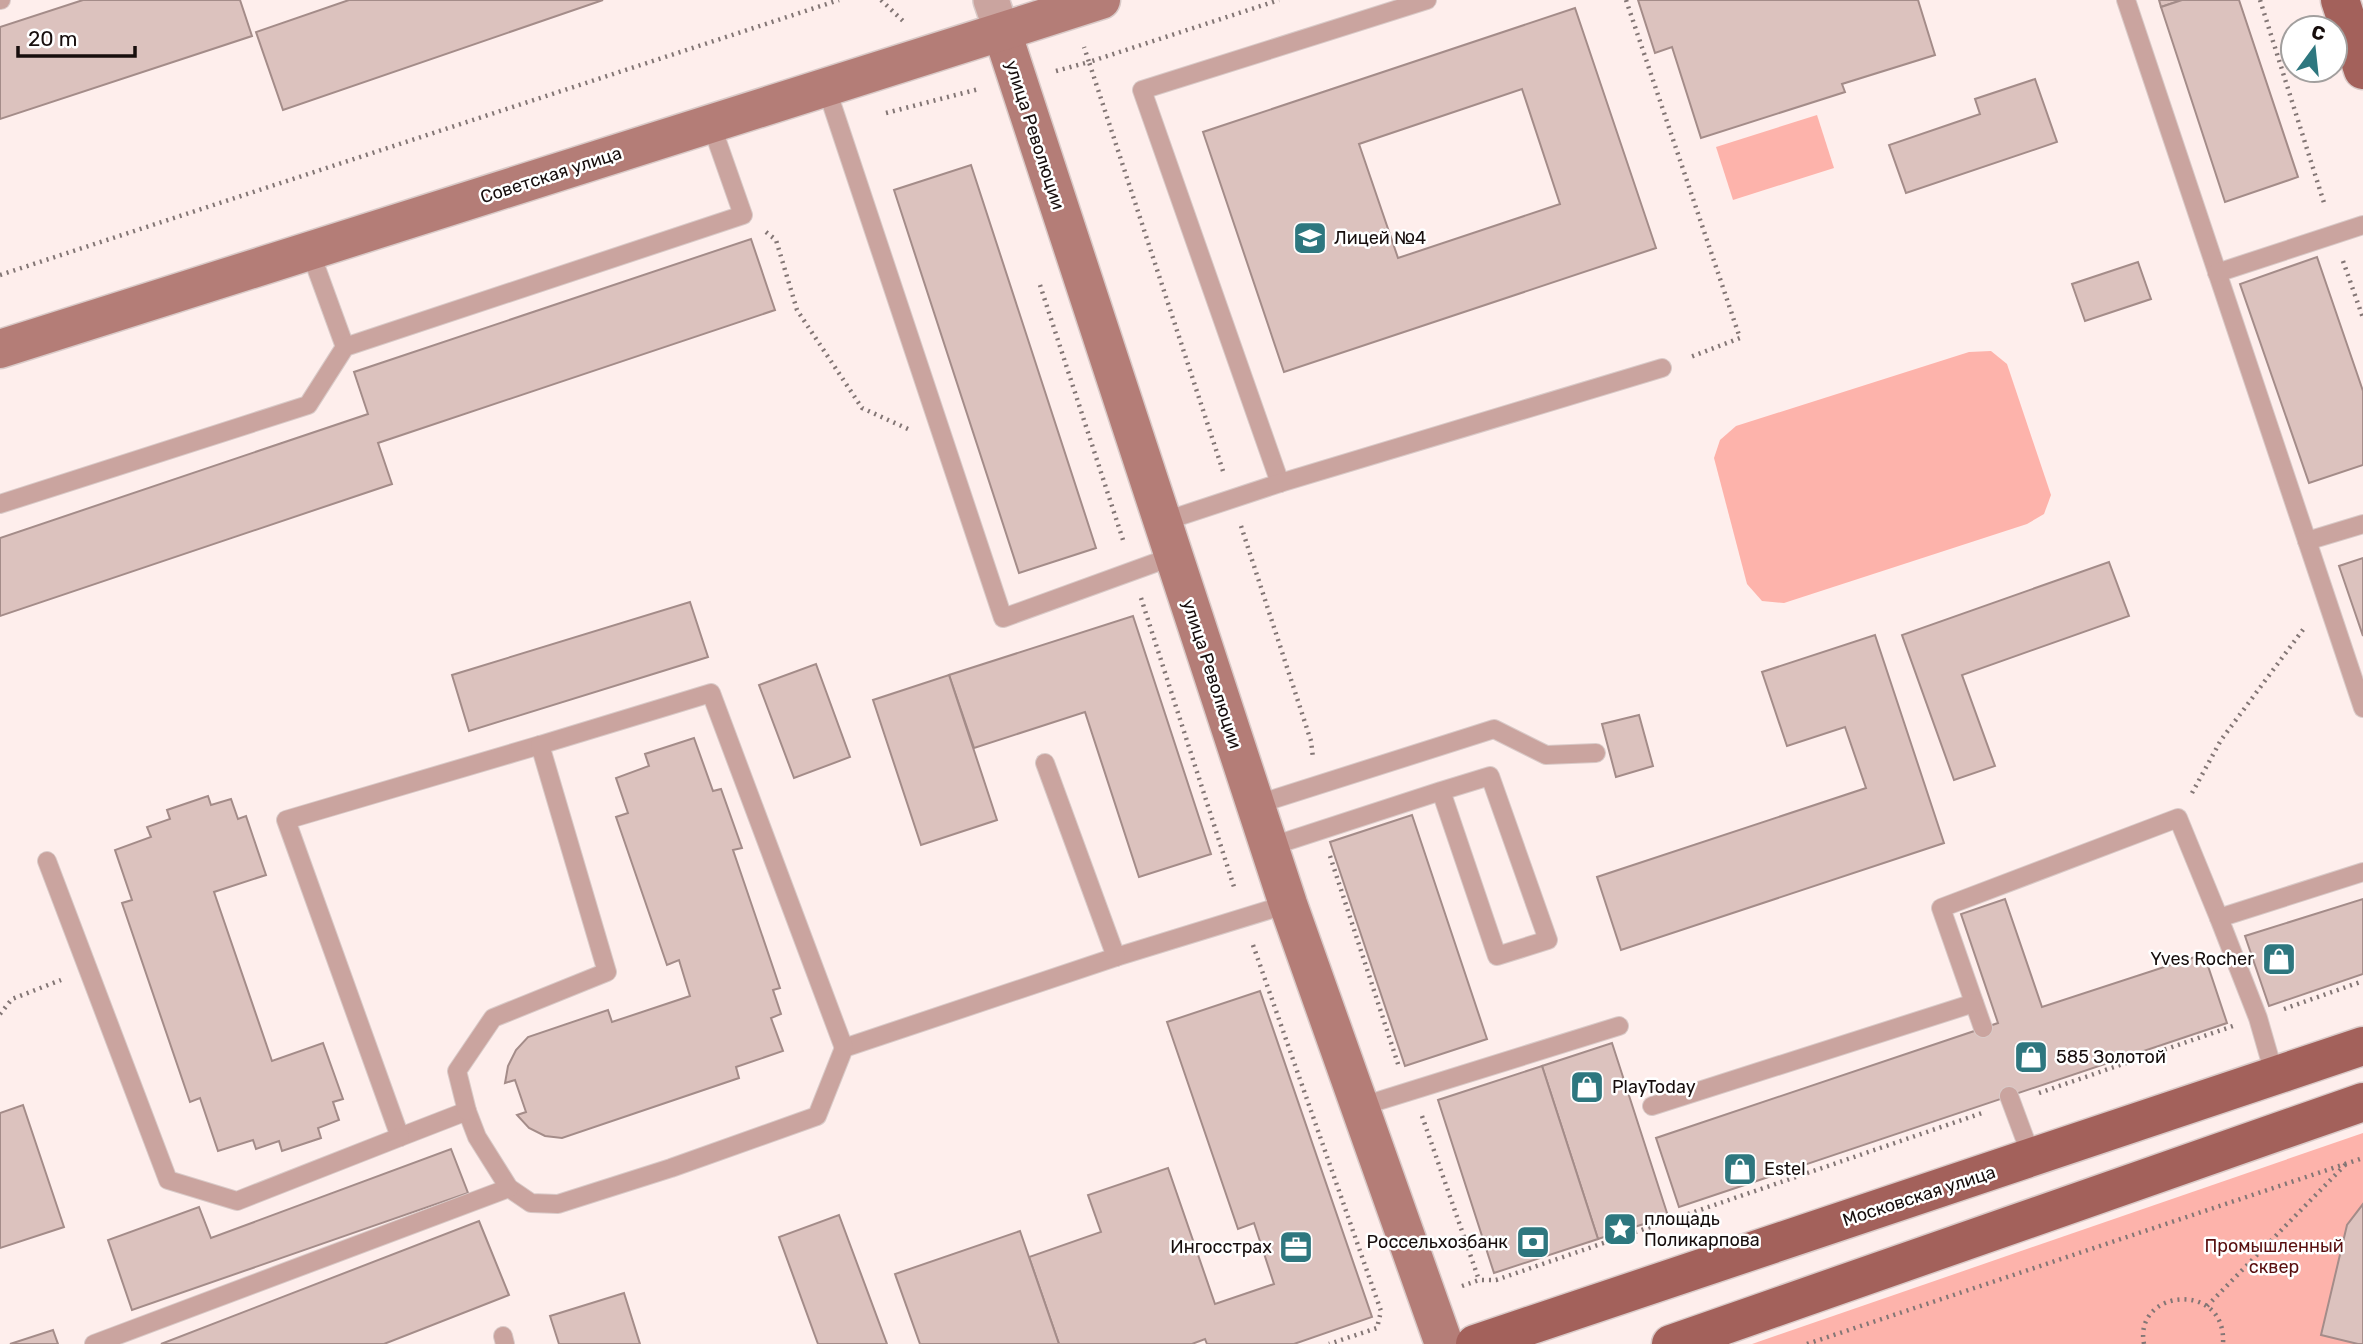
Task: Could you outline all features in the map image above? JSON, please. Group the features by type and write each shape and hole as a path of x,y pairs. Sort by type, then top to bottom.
{"main road":[{"path":"2340,0 2363,70"},
{"name":"Московская улица","path":"1475,1344 2363,1046"},
{"path":"1671,1344 2363,1102"}],"street":[{"name":"Советская улица","path":"0,349 936,52 996,16 1101,0"},
{"name":"улица Революции","path":"996,16 1288,904 1444,1344"}],"lane":[{"path":"1280,483 1142,90 1427,0"},
{"path":"2126,0 2363,708"},
{"path":"826,87 1003,618 1133,571 1168,539 1232,499 1662,368"},
{"path":"0,504 308,405 345,347 743,215 711,124"},
{"path":"2217,274 2363,225"},
{"path":"310,251 345,347"},
{"path":"2307,541 2363,524"},
{"path":"400,1137 286,820 711,693 844,1048 817,1116 558,1205 531,1203 509,1188 477,1138 457,1071 493,1018 607,972 540,745"},
{"path":"1255,805 1494,729 1546,755 1596,753"},
{"path":"1045,763 1116,957"},
{"path":"1269,847 1441,790 1490,776 1548,940 1497,957 1441,790"},
{"path":"1983,1028 1941,908 2178,818 2258,1018 2275,1076"},
{"path":"47,861 167,1180 237,1200 467,1111"},
{"path":"2219,918 2363,872"},
{"path":"844,1048 1116,957 1288,904"},
{"path":"1652,1106 1974,1003"},
{"path":"1359,1107 1619,1026"},
{"path":"2010,1099 2032,1158"},
{"path":"94,1344 509,1188"}],"path":[{"path":"0,275 839,0"},
{"path":"881,0 976,89 981,102"},
{"path":"1279,0 1089,62 1311,741 1316,786"},
{"path":"1626,0 1740,338 1662,368"},
{"path":"2260,0 2333,235 2363,318"},
{"path":"743,215 776,240 797,310 862,408 946,447"},
{"path":"1040,284 1244,918 1381,1311 1377,1328 1329,1344"},
{"path":"2178,818 2221,740 2326,598"},
{"path":"1322,831 1398,1064 1413,1089 1479,1280"},
{"path":"0,1014 12,999 88,969"},
{"path":"1381,1311 1479,1280 1496,1280 2010,1099 2363,981"},
{"path":"1807,1344 2363,1158"},
{"path":"2207,1306 2346,1164"},
{"path":"2144,1344 2142,1337 2151,1313 2161,1304 2173,1299 2187,1298 2207,1306 2220,1321 2224,1334 2223,1344"}],"green space":[{"path":"1817,115 1834,168 1733,200 1716,147"},
{"path":"1991,351 2007,364 2051,495 2044,514 2027,524 1784,603 1762,601 1747,584 1714,458 1720,440 1736,426 1969,352"},
{"name":"Промышленный сквер","path":"2363,1133 2363,1344 1752,1344"}],"building":[{"path":"83,0 240,0 252,36 0,119 0,27"},
{"path":"349,0 603,0 283,110 256,32"},
{"path":"1638,0 1918,0 1935,55 1842,84 1845,92 1701,138 1672,47 1655,53"},
{"path":"2159,0 2182,0 2161,7"},
{"path":"2182,0 2239,0 2298,177 2225,202 2161,7"},
{"path":"1575,8 1656,248 1284,372 1203,132","holes":["1522,89 1560,204 1398,258 1359,144"]},
{"path":"2035,79 2057,142 1906,193 1889,145 1980,114 1975,99"},
{"path":"971,165 1096,548 1019,573 894,190"},
{"path":"751,239 775,310 378,443 392,484 0,616 0,538 368,414 354,372"},
{"path":"2317,257 2363,391 2363,465 2309,483 2240,284"},
{"path":"2138,262 2151,299 2085,321 2072,284"},
{"path":"2363,558 2363,636 2339,566"},
{"path":"2109,562 2129,616 1962,675 1995,766 1954,780 1902,635"},
{"path":"690,602 708,657 469,731 452,675"},
{"path":"1133,616 1211,854 1139,877 1085,712 974,748 949,675"},
{"path":"1875,635 1944,843 1621,950 1597,877 1866,788 1845,727 1787,746 1762,672"},
{"path":"816,664 850,757 794,778 759,685"},
{"path":"949,675 997,820 921,845 873,700"},
{"path":"1639,715 1653,766 1616,777 1602,724"},
{"path":"694,738 713,791 721,789 742,848 733,850 780,988 773,990 781,1014 771,1018 783,1051 736,1067 739,1078 562,1138 545,1136 529,1128 517,1115 526,1112 515,1080 505,1083 508,1066 516,1050 528,1037 608,1010 612,1022 690,996 679,960 667,965 616,817 628,813 616,778 649,766 645,754"},
{"path":"208,796 211,805 231,799 238,819 246,816 266,875 214,892 272,1061 323,1043 343,1099 333,1102 339,1120 318,1128 321,1138 282,1151 279,1141 256,1149 253,1140 218,1151 200,1098 190,1102 122,903 132,900 115,850 151,837 147,827 170,819 167,810"},
{"path":"1412,815 1487,1039 1405,1066 1330,842"},
{"path":"2005,899 2042,1007 2204,954 2227,1023 1679,1207 1656,1138 1998,1023 1961,914"},
{"path":"2363,899 2363,974 2269,1006 2245,936"},
{"path":"1260,991 1372,1317 1294,1344 1207,1344 1205,1339 1192,1344 1059,1344 1029,1257 1101,1232 1088,1195 1168,1168 1215,1304 1274,1284 1254,1223 1238,1229 1167,1022"},
{"path":"1612,1043 1668,1216 1598,1239 1542,1066"},
{"path":"1542,1066 1598,1239 1494,1273 1438,1100"},
{"path":"23,1105 64,1227 0,1248 0,1113"},
{"path":"451,1149 468,1193 132,1310 108,1240 199,1207 211,1238"},
{"path":"2363,1204 2363,1344 2358,1344 2321,1335 2347,1225"},
{"path":"839,1215 887,1344 818,1344 779,1237"},
{"path":"479,1221 509,1295 384,1344 161,1344"},
{"path":"1020,1231 1059,1344 920,1344 895,1274"},
{"path":"624,1293 640,1344 559,1344 550,1316"},
{"path":"53,1330 58,1344 10,1344"}],"place":[{"name":"Лицей №4","path":"1310,238"},
{"name":"Yves Rocher","path":"2279,959"},
{"name":"585 Золотой","path":"2031,1057"},
{"name":"PlayToday","path":"1587,1087"},
{"name":"Estel","path":"1740,1169"},
{"name":"площадь Поликарпова","path":"1620,1229"},
{"name":"Россельхозбанк","path":"1533,1242"},
{"name":"Ингосстрах","path":"1296,1247"}]}
